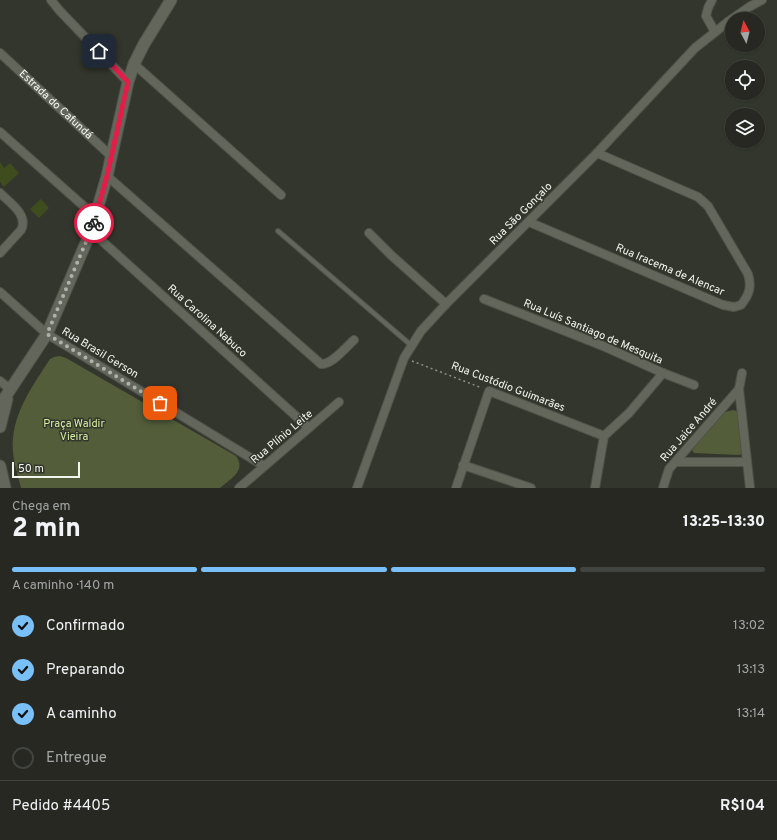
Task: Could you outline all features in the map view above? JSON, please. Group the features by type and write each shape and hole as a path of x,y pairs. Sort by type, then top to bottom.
{"street":[{"path":"51,0 128,82"},
{"path":"712,0 706,16 715,32"},
{"name":"Rua São Gonçalo","path":"357,488 404,358 422,332 446,304 597,153 695,48 749,7 762,0"},
{"path":"0,405 47,334 91,231 107,176 128,82 134,64 166,2"},
{"name":"Estrada do Cafundá","path":"0,53 111,156"},
{"path":"134,64 281,196"},
{"path":"0,132 96,217"},
{"name":"Rua Iracema de Alencar","path":"529,222 723,305 734,307 741,305 750,288 748,274 708,206 698,197 597,153"},
{"path":"107,176 321,364 330,362 354,340"},
{"path":"0,193 21,215 24,226 0,253"},
{"name":"Rua Carolina Nabuco","path":"91,231 309,428"},
{"path":"369,233 390,255 446,304"},
{"name":"Rua Brasil Gerson","path":"0,292 47,334 264,466"},
{"name":"Rua Luís Santiago de Mesquita","path":"484,299 603,346 694,385"},
{"path":"595,488 604,436 629,413 663,373"},
{"path":"742,373 739,389 750,488"},
{"path":"0,381 9,392"},
{"name":"Rua Jaice André","path":"662,488 669,469 739,389"},
{"path":"456,488 489,391"},
{"name":"Rua Custódio Guimarães","path":"489,391 604,436"},
{"path":"0,427 9,392"},
{"name":"Rua Plínio Leite","path":"238,488 339,402"},
{"path":"676,462 747,462"},
{"path":"464,465 531,488"},
{"path":"0,466 6,488"}],"lane":[{"path":"278,231 412,346"}],"path":[{"name":"Rua Custódio Guimarães","path":"404,358 489,391"}],"green space":[{"name":"Praça Waldir Vieira","path":"60,356 66,358 236,456 240,466 236,474 220,488 21,488 13,452 15,426 24,402 36,380 50,359"},
{"path":"733,410 739,412 743,454 694,453 692,450 693,447 725,412"}],"building":[{"path":"0,162 4,168 10,163 19,173 4,187 0,182"},
{"path":"41,199 49,208 39,218 30,209"}],"way so far":[{"path":"94,223 47,334 160,403"}],"route":[{"path":"94,223 107,176 128,82 99,51"}]}
